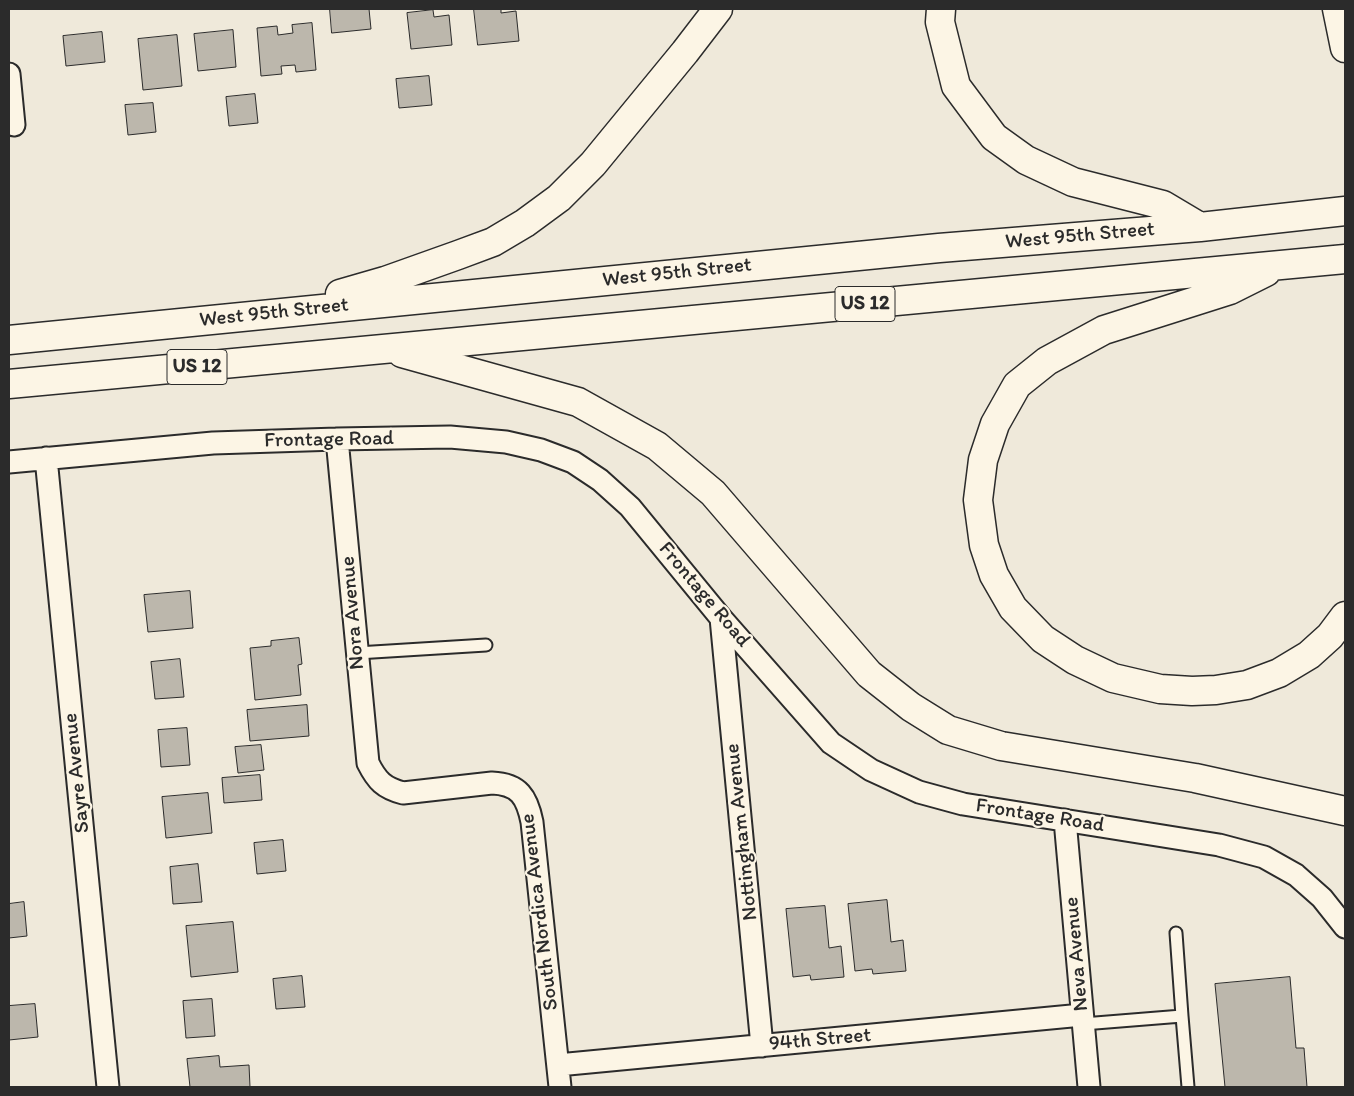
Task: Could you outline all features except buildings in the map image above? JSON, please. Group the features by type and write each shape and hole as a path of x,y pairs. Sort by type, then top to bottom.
{"main road":[{"path":"275,313 385,281 458,256 493,242 525,223 559,198 593,164 718,9"},
{"path":"941,9 940,22 956,86 994,137 1026,160 1073,182 1163,205 1200,227"},
{"path":"1337,9 1345,48"},
{"name":"West 95th Street","path":"9,340 929,248 1200,227 1345,211"},
{"name":"US 12","path":"9,384 1345,259"},
{"path":"1278,266 1230,290 1104,330 1047,361 1017,385 995,424 983,460 978,500 984,546 994,575 1013,608 1043,639 1075,660 1113,678 1160,689 1216,690 1247,685 1279,673 1308,655 1330,636 1345,616"},
{"path":"386,349 578,402 657,446 713,493 869,674 911,707 948,730 1001,746 1195,778 1345,811"}],"street":[{"path":"9,74 14,125"},
{"name":"Frontage Road","path":"9,462 213,443 337,439 450,437 506,442 541,450 573,462 600,480 630,507 721,618 831,743 871,770 918,792 963,804 1219,845 1264,857 1296,875 1322,898 1345,927"},
{"name":"Nora Avenue","path":"337,439 368,763 381,783"},
{"name":"Sayre Avenue","path":"46,458 108,1087"},
{"name":"Nottingham Avenue","path":"721,618 762,1046"},
{"name":"South Nordica Avenue","path":"381,783 390,790 403,793 504,783 520,792 525,800 530,810 532,822 560,1087"},
{"name":"Neva Avenue","path":"1065,820 1088,1087"},
{"name":"94th Street","path":"558,1065 762,1046 1083,1020"}],"lane":[{"path":"357,652 486,645"},
{"path":"1176,933 1188,1087"},
{"path":"1083,1020 1182,1016"}]}
